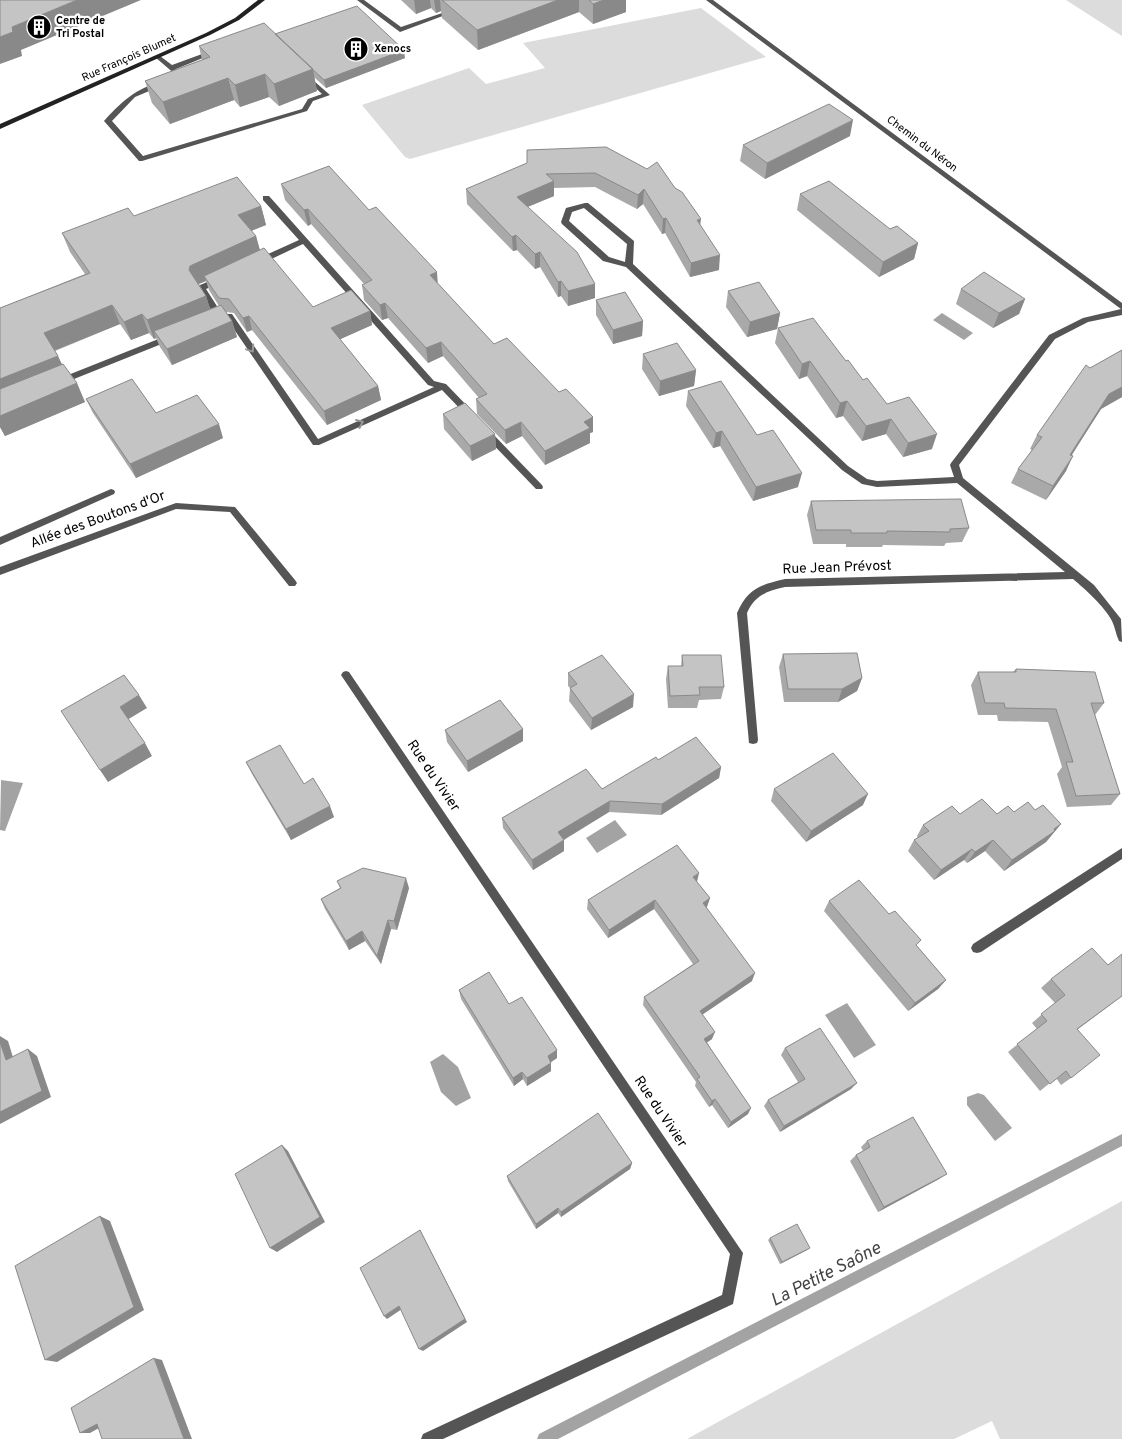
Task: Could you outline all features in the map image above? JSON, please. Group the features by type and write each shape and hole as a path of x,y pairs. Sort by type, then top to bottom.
{"street":[{"name":"Rue François Blumet","path":"0,127 237,19 262,0"},
{"path":"360,0 400,30 465,7"},
{"name":"Chemin du Néron","path":"709,0 1122,306"},
{"path":"172,68 217,50"},
{"path":"158,56 181,76 173,79"},
{"path":"165,82 133,96 108,121 142,159 306,110 310,100 326,95 298,67"},
{"path":"266,198 431,383 443,386 539,488"},
{"path":"629,264 631,243 585,205 569,210 565,222 606,259 629,264 845,468 865,482 877,484 959,480"},
{"path":"252,264 304,241"},
{"path":"220,317 201,288 227,276"},
{"path":"1122,312 1086,320 1052,337 954,465 959,480 1091,588 1116,620 1122,638"},
{"path":"210,321 229,316 316,443 443,386"},
{"path":"55,384 183,332"},
{"path":"0,541 111,492"},
{"name":"Allée des Boutons d'Or","path":"0,571 176,506 232,509 292,583"},
{"name":"Rue Jean Prévost","path":"754,740 742,613 748,599 762,588 784,583 1075,575"},
{"name":"Rue du Vivier","path":"346,675 737,1253 728,1299 428,1439"},
{"path":"977,948 1122,852"}],"shaded area":[{"path":"1066,0 1122,0 1122,36"},
{"path":"701,8 766,57 410,159 405,157 362,105 469,68 486,84 545,68 523,43"},
{"path":"942,313 973,333 964,340 933,320"},
{"path":"1,780 23,783 5,831 0,830"},
{"path":"615,820 627,835 597,853 586,838"},
{"path":"847,1003 876,1045 854,1058 825,1015"},
{"path":"443,1054 458,1067 471,1098 456,1106 441,1092 430,1062"},
{"path":"978,1093 984,1095 1012,1128 995,1141 967,1105 967,1097"},
{"path":"1122,1201 1122,1439 1000,1439 992,1421 954,1439 687,1439"}],"building":[{"path":"0,0 77,0 12,27 13,32 0,37"},
{"path":"442,0 558,0 477,30"},
{"path":"589,0 604,0 593,4"},
{"name":"Xenocs","path":"357,6 404,50 324,80 275,34"},
{"path":"264,23 313,69 274,84 265,74 235,85 228,78 163,102 145,81 210,57 199,46"},
{"path":"829,104 853,120 767,163 743,145"},
{"path":"606,147 647,169 657,162 675,188 682,192 701,219 697,220 720,255 691,263 666,218 663,219 644,189 638,195 595,173 546,174 554,181 517,197 577,252 595,284 568,291 561,281 558,282 540,252 535,254 516,235 512,237 466,189 527,163 527,150"},
{"path":"329,166 369,210 376,207 437,272 430,275 494,344 507,338 559,392 566,389 593,417 584,422 590,428 545,451 521,422 505,430 476,399 487,394 441,342 426,348 385,303 380,305 362,285 372,280 308,209 304,210 281,184"},
{"path":"237,177 261,206 238,215 256,236 190,266 189,270 206,296 147,320 142,314 124,322 112,305 44,333 58,356 0,379 0,308 90,273 62,233 128,208 134,216"},
{"path":"829,181 890,229 897,226 918,243 883,262 800,194"},
{"path":"264,248 313,307 351,290 370,311 331,328 378,386 324,411 249,316 243,318 229,299 219,298 204,276"},
{"path":"984,272 1025,299 999,313 961,289"},
{"path":"759,282 780,313 750,322 728,291"},
{"path":"625,292 643,321 613,330 596,300"},
{"path":"221,305 232,321 167,349 154,331"},
{"path":"813,318 846,361 848,360 863,380 867,378 887,404 909,397 937,434 908,443 891,419 866,426 847,401 840,403 810,361 802,364 778,328"},
{"path":"677,343 696,370 660,381 643,354"},
{"path":"1122,350 1122,387 1109,394 1070,455 1073,456 1053,486 1018,469 1042,437 1037,435 1086,365 1090,368"},
{"path":"63,364 77,383 0,416 0,389"},
{"path":"132,379 156,413 197,395 219,424 130,464 86,399"},
{"path":"721,381 757,435 773,430 802,473 756,487 722,431 716,433 688,391"},
{"path":"465,403 495,434 470,446 443,414"},
{"path":"961,499 969,528 950,529 950,532 887,531 887,533 851,533 851,530 816,530 811,501"},
{"path":"857,653 862,678 842,689 788,689 783,654"},
{"path":"602,655 634,694 592,718 570,688 577,684 568,673"},
{"path":"682,655 721,655 724,687 699,687 700,695 670,696 668,666 683,666"},
{"path":"1016,669 1095,672 1104,703 1091,703 1120,794 1076,796 1066,762 1073,762 1056,709 1005,708 1004,703 985,703 978,672 1016,672"},
{"path":"124,675 139,695 120,707 145,743 100,770 61,711"},
{"path":"500,700 523,729 467,761 445,730"},
{"path":"696,737 721,767 662,804 610,801 558,832 564,840 532,860 502,818 586,769 602,789 656,757 658,760"},
{"path":"280,745 304,784 313,778 330,806 286,829 246,762"},
{"path":"833,753 868,794 811,831 774,789"},
{"path":"982,799 997,814 1008,806 1014,812 1028,802 1035,810 1043,805 1061,824 1054,829 1055,831 1012,860 993,840 975,852 972,849 941,870 914,840 929,831 923,825 952,806 960,814"},
{"path":"677,845 699,873 693,877 710,898 703,903 755,973 700,1011 715,1032 704,1039 751,1108 731,1122 715,1099 712,1101 697,1079 700,1077 644,997 699,961 655,900 609,930 588,900"},
{"path":"363,868 406,878 394,921 388,920 377,956 362,931 346,941 321,899 341,888 337,881"},
{"path":"859,880 889,914 895,911 921,940 916,945 946,980 915,1003 829,901"},
{"path":"1092,948 1108,965 1122,954 1122,996 1077,1029 1100,1055 1071,1078 1066,1071 1050,1084 1017,1044 1047,1021 1041,1014 1065,995 1051,979"},
{"path":"489,972 509,1004 522,997 557,1050 548,1056 551,1063 527,1078 522,1072 513,1078 459,990"},
{"path":"820,1028 857,1083 784,1126 768,1100 805,1079 785,1048"},
{"path":"0,1042 6,1060 28,1049 42,1091 0,1112"},
{"path":"598,1113 632,1163 561,1212 558,1208 536,1224 507,1176"},
{"path":"913,1117 947,1174 884,1207 856,1155 870,1147 867,1141"},
{"path":"282,1145 320,1217 270,1248 235,1174"},
{"path":"100,1216 134,1307 45,1360 15,1266"},
{"path":"797,1224 810,1248 782,1262 770,1238"},
{"path":"420,1230 465,1319 419,1349 399,1306 384,1316 360,1268"},
{"path":"154,1358 184,1439 102,1439 97,1424 80,1433 71,1408"}],"waterway":[{"name":"La Petite Saône","path":"544,1439 1122,1140"}],"place":[{"name":"Centre de Tri Postal","path":"39,27"},
{"name":"Xenocs","path":"356,49"}]}
